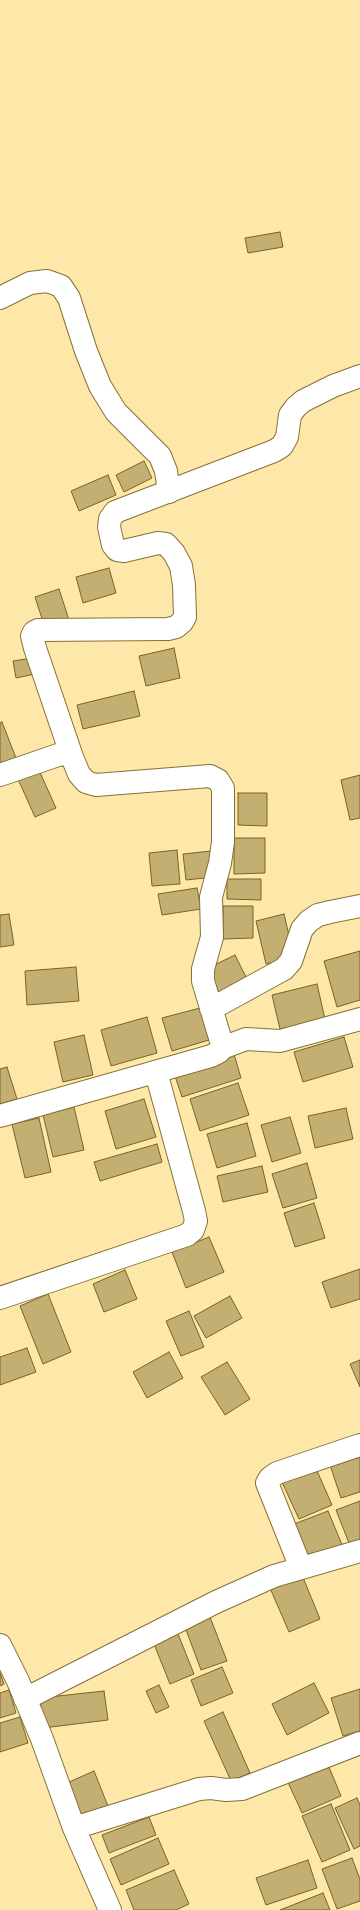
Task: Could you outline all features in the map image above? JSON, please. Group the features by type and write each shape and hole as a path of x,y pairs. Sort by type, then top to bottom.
{"street":[{"path":"0,298 30,283 47,281 61,286 69,298 86,351 100,386 116,412 160,456 166,471 169,492"},
{"path":"222,1048 203,981 203,969 212,937 211,897 221,856 223,788 218,780 210,776 96,785 86,782 79,774 72,758 32,636 34,632 38,630 168,629 176,627 185,617 184,585 181,566 174,553 166,544 158,543 124,551 117,550 113,545 109,527 110,519 115,512 274,451 282,446 287,437 290,415 296,407 303,401 333,386 360,376"},
{"path":"0,775 58,755 65,754 72,758"},
{"path":"211,1009 284,969 291,961 302,929 308,921 318,915 360,906"},
{"path":"0,1116 211,1056 219,1052 222,1048 246,1039 280,1041 360,1019"},
{"path":"0,1298 187,1235 193,1230 196,1221 194,1211 156,1072"},
{"path":"301,1568 267,1483 270,1478 277,1473 360,1444"},
{"path":"25,1699 216,1602 274,1576 360,1551"},
{"path":"0,1645 25,1699 74,1828 110,1910"},
{"path":"74,1828 198,1789 242,1789 360,1743"}],"building":[{"path":"280,232 283,247 248,253 245,238"},
{"path":"144,461 152,478 124,492 116,475"},
{"path":"108,475 116,495 79,511 71,491"},
{"path":"109,568 116,593 83,603 76,577"},
{"path":"59,589 69,620 45,628 35,597"},
{"path":"174,648 180,678 146,686 139,656"},
{"path":"32,658 35,674 16,678 13,661"},
{"path":"134,691 140,716 83,729 77,705"},
{"path":"2,722 16,758 0,764 0,723"},
{"path":"38,768 56,808 35,817 17,777"},
{"path":"360,775 360,818 350,820 341,780"},
{"path":"238,793 267,793 267,826 238,825"},
{"path":"234,838 265,838 265,873 234,874"},
{"path":"177,850 180,884 152,886 149,853"},
{"path":"211,851 214,877 186,880 183,854"},
{"path":"227,879 261,879 261,900 227,899"},
{"path":"197,888 201,909 162,915 158,894"},
{"path":"223,906 253,906 253,938 223,939"},
{"path":"9,914 14,945 0,947 0,915"},
{"path":"284,914 294,957 266,964 256,921"},
{"path":"360,951 360,1000 337,1007 324,961"},
{"path":"235,955 250,985 219,1001 204,970"},
{"path":"76,967 79,1001 27,1005 25,971"},
{"path":"317,984 325,1019 280,1029 272,995"},
{"path":"200,1008 209,1040 172,1051 162,1018"},
{"path":"147,1017 157,1053 111,1066 101,1030"},
{"path":"84,1035 93,1075 63,1082 54,1042"},
{"path":"344,1037 353,1067 303,1082 294,1052"},
{"path":"234,1054 241,1078 182,1097 174,1073"},
{"path":"7,1067 17,1099 0,1104 0,1069"},
{"path":"238,1083 249,1115 200,1131 190,1099"},
{"path":"144,1099 156,1137 116,1149 105,1111"},
{"path":"74,1107 84,1150 53,1157 43,1115"},
{"path":"346,1108 353,1139 315,1148 308,1116"},
{"path":"290,1117 301,1153 272,1162 261,1125"},
{"path":"39,1118 51,1172 25,1178 12,1124"},
{"path":"247,1123 256,1156 217,1168 207,1134"},
{"path":"157,1144 162,1162 100,1181 94,1162"},
{"path":"307,1163 317,1198 283,1208 272,1174"},
{"path":"262,1166 268,1192 223,1202 217,1176"},
{"path":"314,1203 325,1238 295,1247 284,1213"},
{"path":"209,1237 224,1272 186,1288 172,1252"},
{"path":"360,1269 360,1299 331,1308 322,1282"},
{"path":"125,1270 137,1299 104,1312 93,1284"},
{"path":"48,1294 71,1352 43,1364 20,1306"},
{"path":"230,1296 242,1318 206,1338 194,1316"},
{"path":"189,1311 204,1347 181,1356 166,1321"},
{"path":"27,1348 36,1372 0,1385 0,1357"},
{"path":"169,1352 183,1378 147,1398 133,1372"},
{"path":"360,1360 360,1387 350,1364"},
{"path":"227,1362 250,1399 225,1415 201,1377"},
{"path":"360,1456 360,1492 341,1498 330,1465"},
{"path":"314,1464 332,1505 299,1519 281,1480"},
{"path":"360,1501 360,1544 351,1548 336,1510"},
{"path":"328,1511 343,1547 309,1561 294,1524"},
{"path":"302,1575 320,1619 289,1632 270,1588"},
{"path":"210,1617 227,1661 201,1670 185,1627"},
{"path":"176,1629 194,1674 170,1684 152,1639"},
{"path":"222,1667 233,1693 201,1706 191,1680"},
{"path":"0,1673 4,1684 0,1686"},
{"path":"314,1683 329,1713 287,1735 272,1704"},
{"path":"159,1685 169,1707 156,1713 146,1691"},
{"path":"360,1689 360,1731 343,1736 331,1698"},
{"path":"9,1690 16,1713 0,1718 0,1693"},
{"path":"104,1691 108,1720 43,1728 40,1698"},
{"path":"223,1712 250,1773 231,1781 204,1721"},
{"path":"20,1717 28,1743 0,1752 0,1723"},
{"path":"326,1760 341,1796 302,1813 286,1778"},
{"path":"94,1771 108,1806 81,1817 67,1783"},
{"path":"357,1798 360,1805 360,1846 354,1849 335,1808"},
{"path":"331,1804 350,1850 322,1862 302,1816"},
{"path":"149,1817 156,1835 109,1853 102,1835"},
{"path":"158,1838 169,1864 121,1885 110,1859"},
{"path":"352,1858 360,1879 360,1901 337,1909 322,1869"},
{"path":"308,1860 317,1888 266,1905 256,1878"},
{"path":"174,1870 189,1904 176,1910 134,1910 126,1890"},
{"path":"323,1893 330,1910 280,1910"}]}
